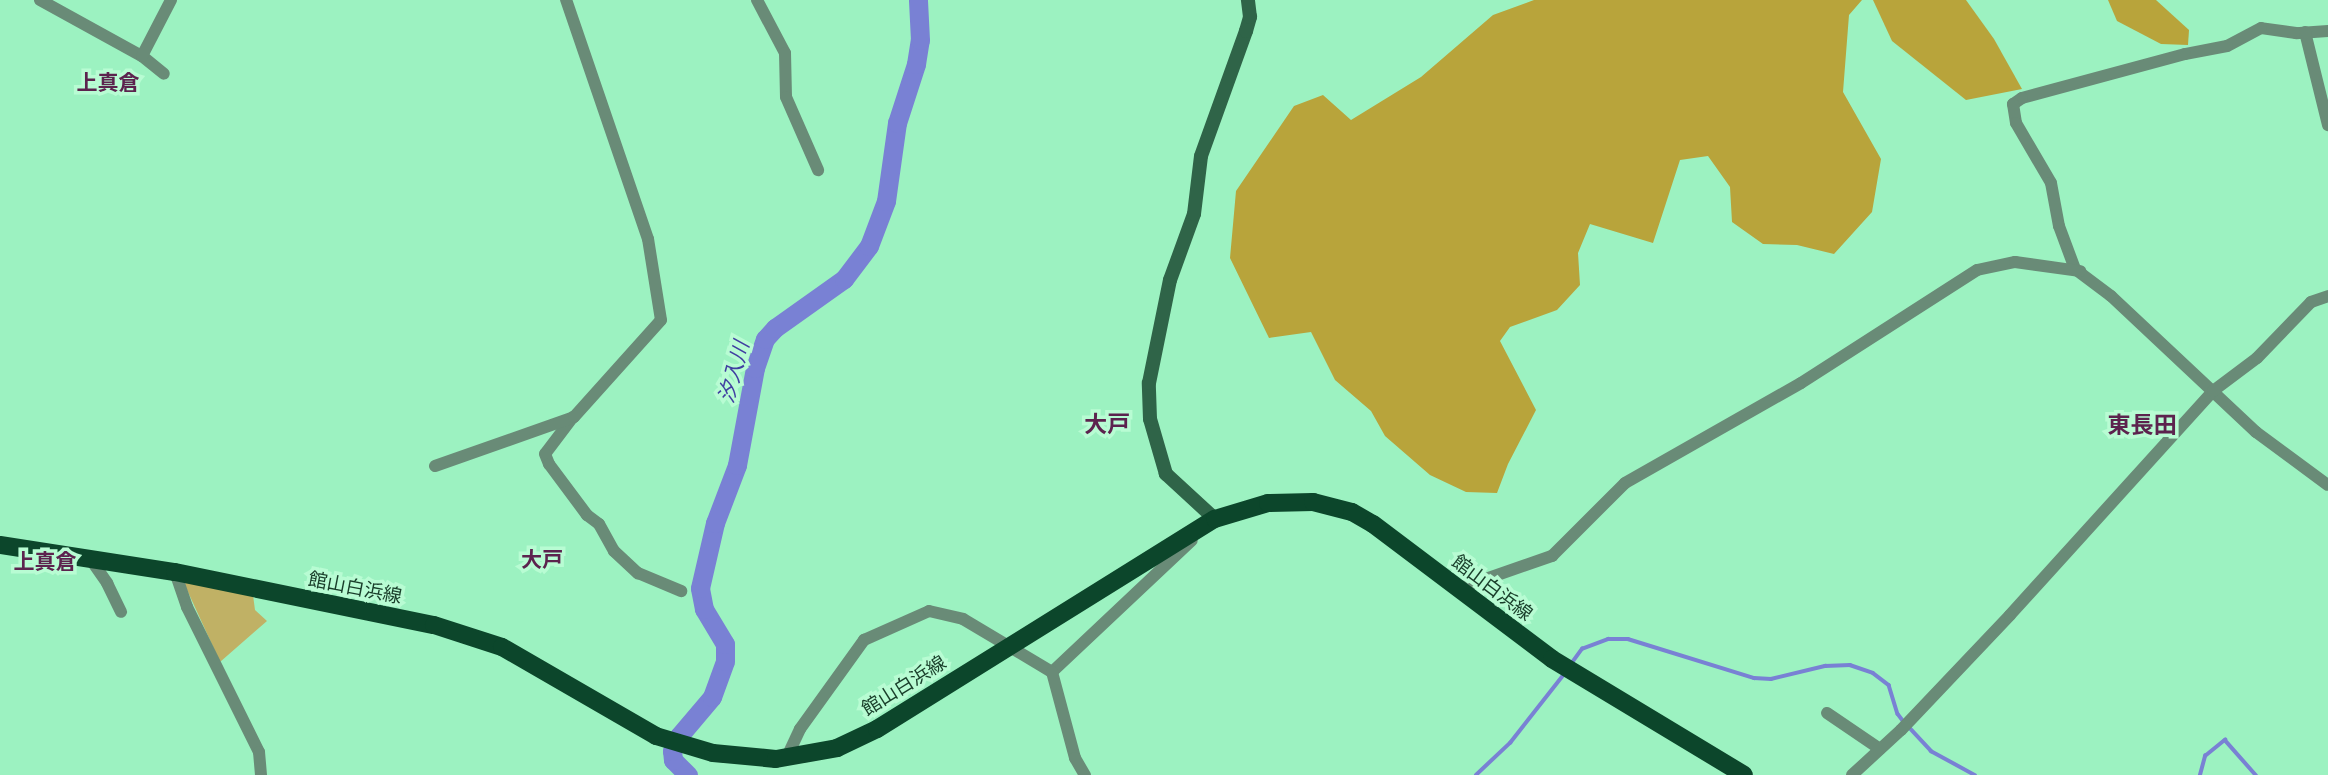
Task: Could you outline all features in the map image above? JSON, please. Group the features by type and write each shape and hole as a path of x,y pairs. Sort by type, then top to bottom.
{"main road":[{"name":"館山白浜線","path":"0,545 175,572 434,625 478,637 512,653 656,736 713,753 761,760 786,759 837,748 877,729 1214,519 1268,503 1313,502 1334,507 1373,524 1552,659 1744,775"}],"street":[{"path":"40,0 142,56 164,74"},
{"path":"142,56 171,0"},
{"path":"566,0 648,239 661,320 574,416 545,454 549,464 587,515 599,524 614,551 638,573 681,591"},
{"path":"757,0 785,53 786,97 818,170"},
{"path":"1052,672 1214,519 1166,474 1150,419 1149,383 1170,280 1194,214 1200,156 1241,48 1250,17 1248,0"},
{"path":"2328,31 2261,28 2227,46 2185,54 2022,98 2013,104 2016,123 2051,183 2059,226 2075,269 2256,432 2328,485"},
{"path":"2305,32 2328,125"},
{"path":"1457,589 1552,556 1625,483 1801,383 1966,276 1988,266 2015,262 2080,271"},
{"path":"1852,775 1901,730 2213,391 2257,358 2311,302 2328,296"},
{"path":"435,466 574,416"},
{"path":"89,557 107,583 121,612"},
{"path":"175,572 187,607 259,752 261,775"},
{"path":"786,759 800,729 864,640 929,611 963,620 1052,672 1075,758 1084,775"},
{"path":"1827,713 1880,749"}],"shaded area":[{"path":"1534,0 1862,0 1849,15 1843,92 1881,159 1872,212 1834,254 1797,245 1763,244 1732,222 1730,187 1708,156 1680,160 1653,243 1590,224 1578,253 1580,285 1557,310 1510,327 1500,341 1536,410 1508,464 1497,493 1466,492 1430,475 1385,436 1371,411 1335,380 1311,332 1269,338 1230,258 1236,191 1294,106 1323,95 1351,120 1421,77 1493,15"},
{"path":"1873,0 1966,0 1994,39 2022,89 1966,100 1892,41"},
{"path":"2108,0 2156,0 2189,30 2188,45 2161,44 2117,21"},
{"path":"183,581 253,595 255,610 267,621 220,662"}],"waterway":[{"name":"汐入川","path":"688,775 673,760 672,751 679,736 712,697 725,661 725,644 704,609 700,588 715,523 737,465 755,368 765,339 775,328 844,279 869,246 886,201 897,123 916,64 920,40 918,0"},
{"path":"1571,664 1582,649 1608,639 1628,639 1754,678 1771,679 1825,666 1850,665 1873,673 1889,685 1898,714 1904,722"},
{"path":"1476,775 1510,743 1565,673"},
{"path":"1909,727 1931,751 1975,775"},
{"path":"2200,775 2205,756 2225,740 2256,775"}],"district":[{"name":"上真倉","path":"108,83"},
{"name":"大戸","path":"1107,424"},
{"name":"東長田","path":"2142,425"},
{"name":"大戸","path":"542,560"},
{"name":"上真倉","path":"45,562"}]}
